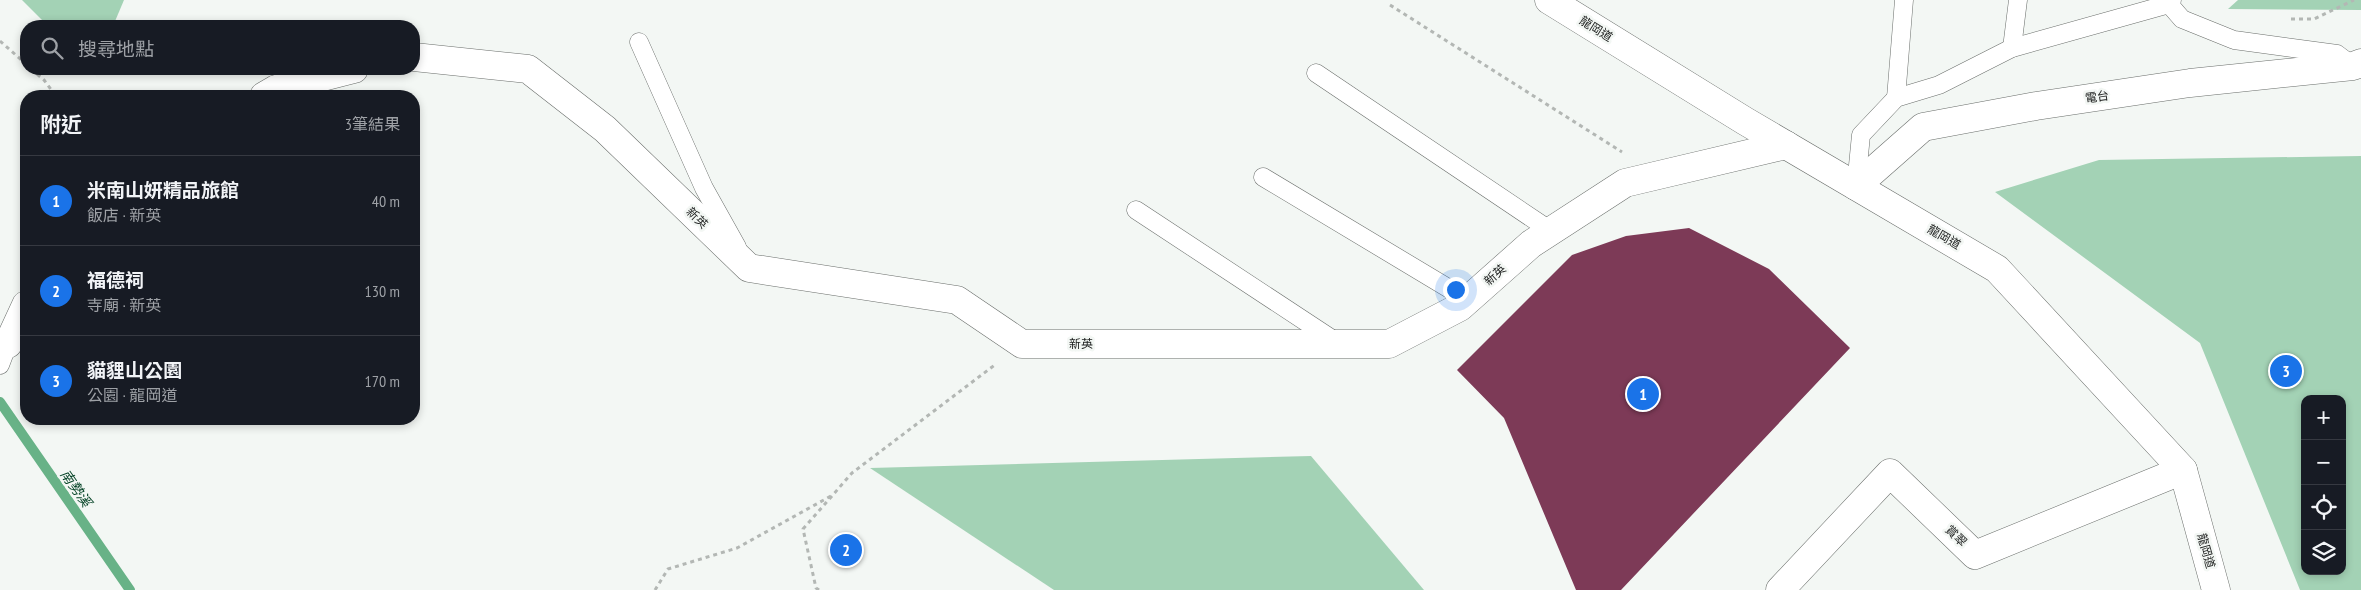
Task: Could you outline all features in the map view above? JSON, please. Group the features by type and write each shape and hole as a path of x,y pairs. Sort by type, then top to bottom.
{"street":[{"name":"龍岡道","path":"1549,0 1786,145 1997,269 2183,470 2216,590"},
{"name":"新英","path":"420,58 528,69 605,129 749,268"},
{"name":"電台","path":"1856,186 1923,127 2036,106 2190,83 2357,65"},
{"path":"274,90 331,75"},
{"name":"新英","path":"1022,344 1389,344 1460,306 1530,244 1625,182 1786,145"},
{"path":"749,268 958,300 1022,344"},
{"path":"4,355 20,319"},
{"name":"賞翠","path":"1780,590 1890,473 1975,555 2183,470"}],"lane":[{"path":"1896,98 1904,0"},
{"path":"2012,48 2018,0"},
{"path":"1856,186 1861,134 1896,98 1939,85 2012,48 2171,2 2182,19 2234,40 2337,54 2357,65"},
{"path":"639,42 704,188 749,268"},
{"path":"1316,73 1551,231"},
{"path":"1263,177 1468,300"},
{"path":"1136,210 1338,344"}],"path":[{"path":"2287,20 2314,18 2354,0"},
{"path":"1390,5 1627,154 1638,180"},
{"path":"0,41 20,59"},
{"path":"38,75 52,90"},
{"path":"819,590 816,588 803,529 852,473 1022,344"},
{"path":"655,590 668,569 737,548 833,494"}],"green space":[{"path":"22,0 124,0 116,20 42,20"},
{"path":"2238,0 2361,0 2361,10 2228,9"},
{"path":"2361,156 2361,590 2300,590 2200,343 1995,192 2099,160"},
{"path":"1311,456 1424,590 1054,590 870,468"}],"building":[{"path":"1689,228 1769,269 1850,348 1621,590 1576,590 1504,418 1457,370 1572,255 1626,236"}],"waterway":[{"name":"南勢溪","path":"0,402 130,590"}],"place":[{"name":"貓貍山公園","path":"2286,371"},
{"name":"米南山妍精品旅館","path":"1643,394"},
{"name":"福德祠","path":"846,550"}]}
